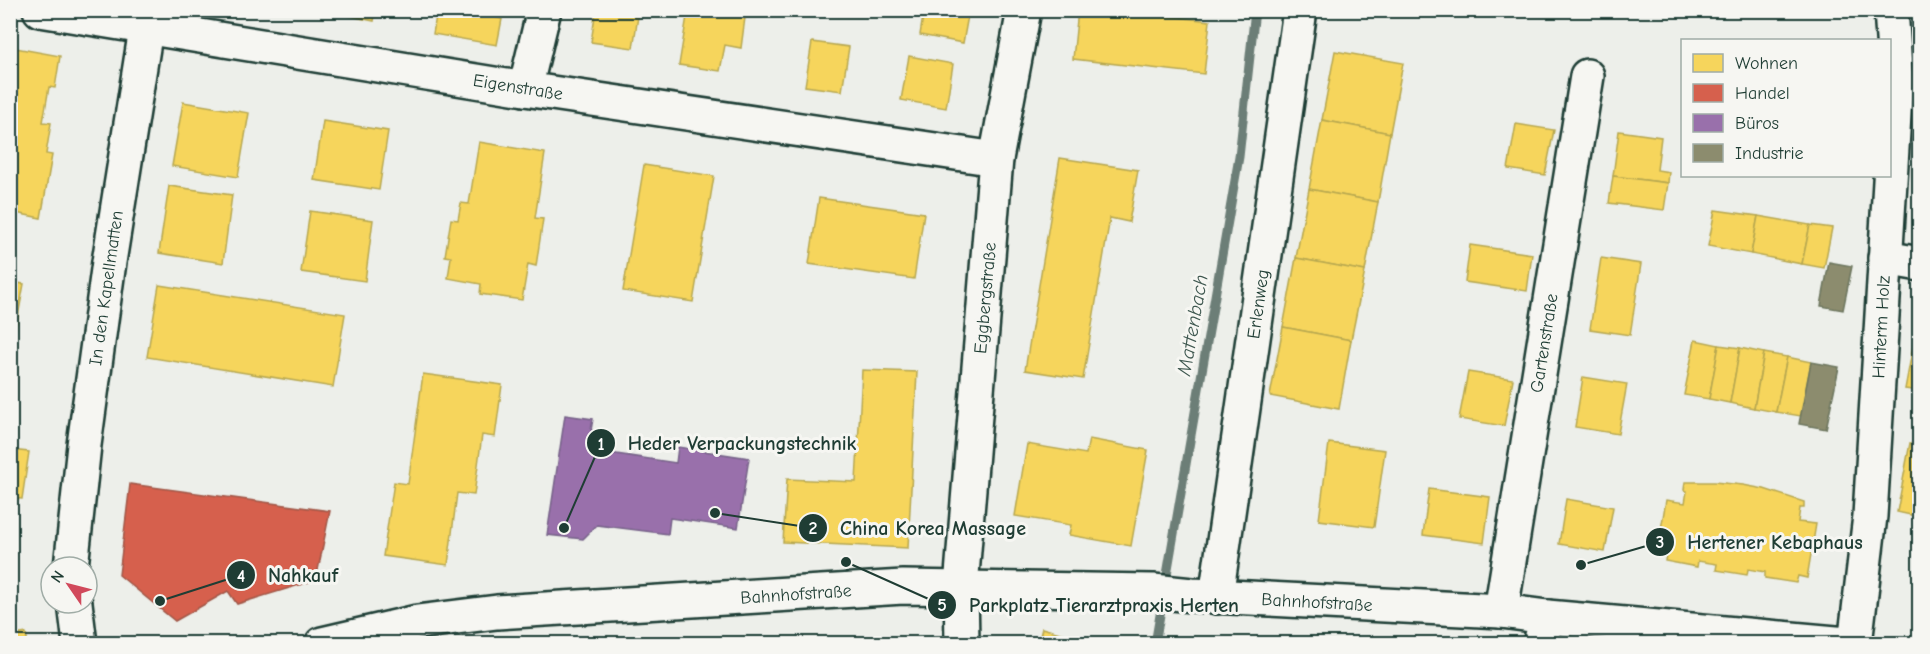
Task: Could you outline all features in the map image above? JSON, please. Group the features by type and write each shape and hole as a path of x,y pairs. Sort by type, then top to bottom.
{"street":[{"name":"Eigenstraße","path":"40,10 148,19 525,89 996,159"},
{"path":"525,89 544,10"},
{"name":"Eggbergstraße","path":"962,644 961,588 996,159 1024,10"},
{"name":"Erlenweg","path":"1204,596 1300,10"},
{"name":"Hinterm Holz","path":"1891,10 1896,81 1891,161"},
{"name":"In den Kapellmatten","path":"72,555 84,445 109,262 148,19"},
{"name":"Gartenstraße","path":"1501,611 1587,76"},
{"name":"Hinterm Holz","path":"1855,644 1870,516 1890,177"},
{"path":"1885,258 1920,264"},
{"name":"Bahnhofstraße","path":"322,644 417,621 497,612 903,587 1153,591 1204,596 1501,611 1544,630 1847,644"},
{"path":"76,615 80,644"}],"building: Wohnen":[{"path":"322,10 376,10 374,21"},
{"path":"437,10 490,10 489,16 502,19 497,45 433,34"},
{"path":"596,10 639,10 633,48 591,42"},
{"path":"688,10 746,10 741,48 725,45 720,71 679,65"},
{"path":"924,10 969,10 963,43 920,35"},
{"path":"1078,10 1115,10 1210,21 1204,74 1073,59"},
{"path":"812,42 849,47 842,91 805,86"},
{"path":"10,47 60,56 55,88 49,87 43,122 51,123 46,154 52,155 41,218 10,212"},
{"path":"1335,51 1403,63 1390,133 1322,120"},
{"path":"909,56 953,64 946,108 901,100"},
{"path":"183,102 249,113 238,177 172,166"},
{"path":"1322,120 1390,133 1378,202 1309,189"},
{"path":"323,121 388,131 379,190 314,180"},
{"path":"1516,124 1554,130 1545,175 1508,169"},
{"path":"1619,131 1661,137 1657,170 1669,172 1668,183 1613,176"},
{"path":"479,142 545,153 535,218 543,219 536,266 528,264 522,300 480,294 481,284 448,278 451,257 445,256 451,219 458,220 461,203 469,204"},
{"path":"1060,158 1138,170 1129,222 1110,218 1083,379 1025,370"},
{"path":"644,165 714,176 693,302 623,291"},
{"path":"1613,176 1668,183 1664,210 1609,203"},
{"path":"169,186 232,195 223,263 159,253"},
{"path":"1309,189 1378,202 1365,271 1296,258"},
{"path":"819,198 924,213 914,279 809,264"},
{"path":"1715,210 1758,216 1751,254 1708,246"},
{"path":"310,211 373,220 365,281 301,272"},
{"path":"1758,216 1810,225 1802,264 1751,254"},
{"path":"1810,225 1832,228 1824,268 1802,264"},
{"path":"1470,245 1532,254 1527,291 1465,282"},
{"path":"1296,258 1365,271 1351,340 1283,327"},
{"path":"1601,258 1641,264 1630,335 1590,329"},
{"path":"10,282 24,284 14,338 10,337"},
{"path":"159,285 345,314 333,387 147,357"},
{"path":"1918,319 1920,320 1920,391 1905,389"},
{"path":"1283,327 1351,340 1339,409 1270,396"},
{"path":"1695,340 1719,345 1709,399 1684,395"},
{"path":"1719,345 1740,348 1730,403 1709,399"},
{"path":"1740,348 1764,353 1754,408 1730,403"},
{"path":"1764,353 1787,357 1776,412 1754,408"},
{"path":"1787,357 1811,362 1801,416 1776,412"},
{"path":"862,370 917,372 908,548 783,542 787,479 856,482"},
{"path":"1468,372 1513,379 1504,426 1459,419"},
{"path":"423,374 502,385 495,437 482,435 474,495 457,493 448,565 383,556 394,482 408,484"},
{"path":"1583,377 1627,384 1618,434 1575,427"},
{"path":"1089,439 1148,450 1131,546 1069,535 1071,525 1015,516 1027,444 1086,454"},
{"path":"1329,443 1385,450 1374,527 1319,520"},
{"path":"1910,443 1920,445 1920,517 1897,512"},
{"path":"10,450 29,452 22,499 10,498"},
{"path":"1685,482 1743,485 1804,502 1804,508 1800,508 1798,522 1816,524 1807,578 1798,576 1796,583 1765,578 1765,572 1748,569 1747,575 1716,570 1717,564 1698,561 1697,567 1665,561 1666,555 1657,553 1666,500 1685,503 1687,491 1684,490"},
{"path":"1429,489 1490,497 1484,543 1423,535"},
{"path":"1566,499 1613,507 1605,552 1559,544"},
{"path":"10,616 15,635 26,633 28,644 10,644"},
{"path":"1042,628 1099,644 1038,644"}],"building: Handel":[{"path":"130,484 330,511 316,580 237,604 228,591 175,621 119,575"}],"building: Büros":[{"path":"565,415 593,419 591,430 606,433 603,452 676,463 678,447 749,458 738,528 670,518 668,534 597,525 583,539 547,535"},
{"path":"910,638 910,644 826,644"}],"building: Industrie":[{"path":"1829,262 1852,266 1843,310 1821,306"},
{"path":"1811,362 1839,367 1826,429 1799,424"}],"waterway":[{"name":"Mattenbach","path":"1155,644 1239,157 1255,10"}],"place":[{"name":"China Korea Massage","path":"715,513"},
{"name":"Heder Verpackungstechnik","path":"564,528"},
{"name":"Parkplatz Tierarztpraxis Herten","path":"846,562"},
{"name":"Hertener Kebaphaus","path":"1581,565"},
{"name":"Nahkauf","path":"160,601"}]}
